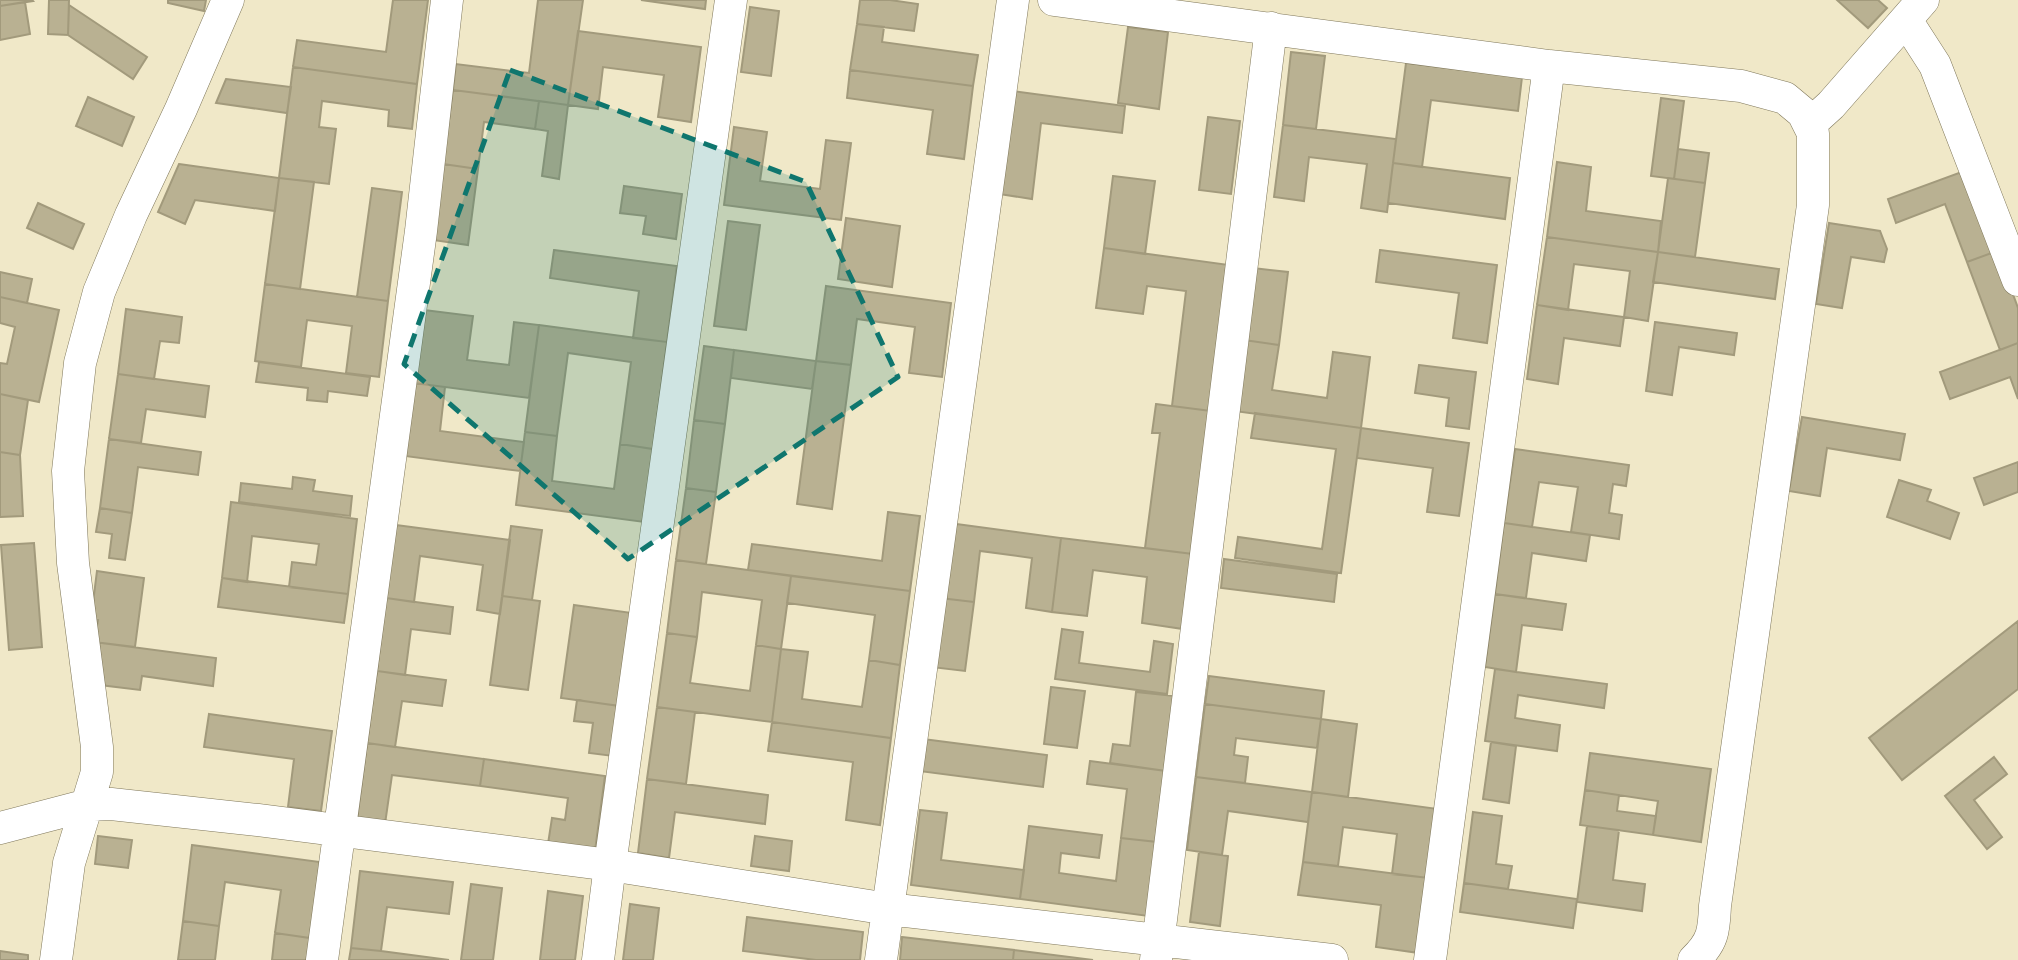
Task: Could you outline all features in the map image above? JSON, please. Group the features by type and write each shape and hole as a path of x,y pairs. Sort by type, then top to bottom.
{"street":[{"path":"56,960 69,863 97,772 97,747 73,563 68,471 80,363 99,292 228,0"},
{"path":"322,960 419,245 447,0"},
{"path":"598,960 730,0"},
{"path":"881,960 1013,0"},
{"path":"1054,0 1549,66 1741,86 1785,98 1803,113 1813,133 1813,205 1737,741 1714,929 1709,944 1694,960"},
{"path":"1809,125 1826,111 1914,10 2018,280"},
{"path":"1157,950 1271,28"},
{"path":"1430,960 1549,66"},
{"path":"0,828 88,805 124,806 258,820 610,865 1157,950 1332,960"}],"highlighted area":[{"path":"510,70 806,182 898,377 628,559 404,364"}],"building":[{"path":"0,0 32,0 33,1 0,6"},
{"path":"49,0 69,0 68,35 48,34"},
{"path":"168,0 206,0 204,11 168,3"},
{"path":"393,0 428,0 417,84 293,67 297,40 386,52"},
{"path":"538,0 583,0 568,105 453,90 456,64 529,73"},
{"path":"641,0 706,0 705,9"},
{"path":"860,0 918,4 914,31 857,24"},
{"path":"1837,0 1878,0 1887,8 1868,28"},
{"path":"25,2 30,34 0,40 0,6"},
{"path":"69,5 147,57 133,79 68,35"},
{"path":"750,7 779,11 771,76 741,72"},
{"path":"857,24 884,27 882,42 978,55 973,86 850,70"},
{"path":"1128,27 1168,32 1159,109 1118,103"},
{"path":"578,31 701,47 691,122 658,117 664,75 603,67 598,109 568,105"},
{"path":"1291,52 1325,56 1316,129 1283,125"},
{"path":"1406,63 1522,77 1518,111 1431,100 1422,167 1393,163"},
{"path":"293,67 417,84 412,129 388,126 389,110 322,101 319,127 336,129 329,184 279,178"},
{"path":"850,70 973,86 964,159 927,154 933,110 847,98"},
{"path":"226,79 291,87 287,113 216,103"},
{"path":"453,90 539,101 535,129 484,122 478,169 443,164"},
{"path":"1012,91 1125,106 1122,133 1041,123 1032,199 999,194"},
{"path":"88,97 134,117 122,146 76,126"},
{"path":"1661,98 1684,101 1674,179 1651,176"},
{"path":"539,101 568,105 559,179 542,176 548,131 535,129"},
{"path":"1208,117 1240,121 1231,194 1199,190"},
{"path":"1283,125 1396,139 1387,212 1361,208 1367,164 1309,157 1304,201 1274,197"},
{"path":"734,127 767,132 760,181 820,189 826,140 851,143 841,220 724,205"},
{"path":"1678,149 1709,153 1705,183 1674,179"},
{"path":"1557,162 1591,167 1586,211 1661,221 1658,252 1547,237"},
{"path":"1393,163 1510,178 1505,219 1388,203"},
{"path":"179,164 279,178 275,211 195,200 185,224 158,212"},
{"path":"443,164 478,169 468,245 433,240"},
{"path":"1967,170 1997,251 1967,262 1945,204 1896,223 1888,199"},
{"path":"1113,176 1155,181 1145,254 1104,248"},
{"path":"279,178 314,182 300,289 265,284"},
{"path":"1668,178 1705,183 1695,257 1658,252"},
{"path":"624,186 682,194 676,239 643,234 646,216 620,213"},
{"path":"372,188 402,192 388,301 357,297"},
{"path":"38,203 84,224 73,249 27,228"},
{"path":"846,218 900,226 892,287 838,279"},
{"path":"728,221 760,225 746,330 714,326"},
{"path":"1829,223 1880,231 1887,249 1884,262 1851,257 1842,308 1816,304"},
{"path":"1547,237 1658,252 1648,321 1624,317 1630,271 1574,264 1568,310 1537,305"},
{"path":"1104,248 1229,265 1211,411 1172,406 1186,291 1147,286 1143,314 1096,308"},
{"path":"554,250 677,266 667,342 633,338 639,291 550,278"},
{"path":"1380,250 1497,265 1487,343 1453,338 1459,293 1376,282"},
{"path":"1997,251 2018,308 2018,343 2000,350 1967,262"},
{"path":"1658,252 1779,269 1775,299 1653,282"},
{"path":"1253,268 1288,272 1279,345 1244,340"},
{"path":"0,272 32,279 27,303 0,297"},
{"path":"265,284 388,301 379,377 346,373 352,326 307,320 301,367 255,361"},
{"path":"826,286 951,303 942,377 909,373 915,327 857,319 851,365 816,361"},
{"path":"0,297 59,310 39,402 0,394 0,363 7,364 15,327 0,323"},
{"path":"1537,305 1624,317 1620,346 1564,338 1558,384 1527,379"},
{"path":"126,309 182,317 179,343 160,341 154,379 118,374"},
{"path":"424,310 473,316 467,360 509,365 514,322 539,325 529,398 414,383"},
{"path":"1655,322 1737,333 1734,355 1679,347 1672,395 1646,391"},
{"path":"539,325 667,342 653,449 620,444 631,362 568,353 557,436 525,432"},
{"path":"1244,340 1279,345 1272,390 1327,398 1333,352 1370,357 1361,428 1234,411"},
{"path":"2018,343 2018,399 2010,377 1950,399 1940,372"},
{"path":"704,346 734,350 725,424 694,420"},
{"path":"734,350 816,361 812,389 731,378"},
{"path":"816,361 851,365 832,509 797,504"},
{"path":"259,362 370,377 367,396 328,391 327,402 307,400 308,388 256,382"},
{"path":"1419,365 1476,372 1469,429 1446,426 1449,398 1415,393"},
{"path":"118,374 209,386 205,417 146,409 141,443 109,439"},
{"path":"414,383 445,387 440,431 524,442 520,471 405,456"},
{"path":"0,394 28,400 20,455 0,452"},
{"path":"1156,404 1211,411 1193,554 1145,548 1160,433 1152,433"},
{"path":"1255,413 1361,428 1341,573 1235,558 1238,537 1322,549 1336,449 1251,438"},
{"path":"1802,417 1905,434 1900,460 1827,448 1820,496 1789,491"},
{"path":"694,420 725,424 716,492 686,488"},
{"path":"1361,428 1469,443 1459,516 1427,512 1433,468 1357,458"},
{"path":"525,432 557,436 552,481 614,489 620,444 653,449 644,522 516,505"},
{"path":"109,439 201,452 198,475 138,467 132,513 100,508"},
{"path":"1515,449 1629,465 1626,486 1613,484 1609,513 1622,515 1619,539 1571,532 1578,487 1539,482 1532,527 1504,523"},
{"path":"0,452 20,455 23,516 0,517"},
{"path":"2018,462 2018,492 1984,505 1974,478"},
{"path":"293,477 315,480 313,491 352,496 350,516 239,502 241,483 292,489"},
{"path":"1899,480 1931,490 1927,501 1959,513 1950,539 1887,517"},
{"path":"686,488 716,492 706,564 676,560"},
{"path":"231,502 357,519 348,594 289,587 292,562 316,565 319,544 252,536 247,582 222,578"},
{"path":"100,508 132,513 125,560 109,558 112,534 96,532"},
{"path":"888,512 920,516 910,591 748,570 752,544 882,561"},
{"path":"949,523 1061,538 1052,612 1026,608 1032,558 980,551 974,602 940,598"},
{"path":"1504,523 1590,535 1586,561 1532,553 1526,598 1495,594"},
{"path":"396,525 510,540 500,614 477,610 483,565 420,556 414,602 386,598"},
{"path":"511,526 542,530 532,600 502,596"},
{"path":"1061,538 1193,554 1183,629 1142,623 1147,577 1093,570 1087,616 1052,612"},
{"path":"34,543 42,647 9,650 1,545"},
{"path":"1224,559 1337,574 1334,602 1221,588"},
{"path":"676,560 791,576 781,649 756,645 762,600 702,592 697,637 667,633"},
{"path":"97,571 144,578 135,647 94,642 98,620 91,619"},
{"path":"791,576 910,591 900,665 869,660 875,615 787,603"},
{"path":"222,578 348,594 344,623 218,607"},
{"path":"1495,594 1566,604 1562,630 1522,625 1516,672 1485,667"},
{"path":"502,596 540,601 528,690 490,685"},
{"path":"386,598 453,607 450,634 411,629 405,675 377,671"},
{"path":"940,598 974,602 965,671 931,667"},
{"path":"574,605 632,613 620,706 561,698"},
{"path":"2018,621 2018,689 1902,780 1869,738"},
{"path":"1062,629 1083,632 1079,663 1150,672 1154,641 1173,644 1167,694 1055,679"},
{"path":"667,633 697,637 690,683 750,691 756,645 781,649 772,722 657,707"},
{"path":"94,642 216,658 213,686 142,676 140,690 100,685"},
{"path":"781,649 808,652 802,699 862,707 869,660 900,665 891,738 772,722"},
{"path":"1495,669 1607,684 1604,708 1518,695 1515,718 1560,725 1557,751 1485,741"},
{"path":"377,671 446,680 442,706 402,701 395,747 367,743"},
{"path":"1209,676 1324,691 1321,719 1205,704"},
{"path":"1051,687 1085,691 1077,748 1044,744"},
{"path":"1136,692 1175,696 1166,771 1110,763 1113,744 1130,746"},
{"path":"577,700 620,706 613,756 589,753 593,723 574,721"},
{"path":"1205,704 1321,719 1317,748 1236,738 1234,755 1248,757 1245,783 1196,777"},
{"path":"657,707 695,712 686,784 647,779"},
{"path":"209,714 332,731 321,811 288,807 294,759 204,747"},
{"path":"1321,719 1357,724 1348,797 1312,792"},
{"path":"772,722 891,738 880,825 846,820 853,762 768,751"},
{"path":"923,739 1047,755 1043,787 919,771"},
{"path":"1491,742 1516,746 1509,803 1483,799"},
{"path":"367,743 484,759 480,786 392,775 385,824 357,821"},
{"path":"1590,753 1711,769 1701,842 1653,835 1658,801 1585,790"},
{"path":"1994,757 2007,774 1974,800 2002,837 1987,849 1945,796"},
{"path":"484,759 605,776 595,851 548,844 552,818 565,820 568,798 480,786"},
{"path":"1090,761 1166,771 1157,842 1121,838 1127,789 1087,784"},
{"path":"1196,777 1312,792 1308,822 1228,811 1222,855 1187,850"},
{"path":"647,779 768,795 765,824 675,812 669,858 638,853"},
{"path":"1585,790 1619,795 1617,811 1656,816 1653,835 1580,825"},
{"path":"1312,792 1438,809 1429,878 1392,874 1397,834 1343,827 1338,866 1303,862"},
{"path":"920,810 947,813 941,860 1024,870 1020,899 911,885"},
{"path":"1473,812 1502,816 1496,864 1512,866 1508,889 1464,883"},
{"path":"1029,826 1102,835 1099,858 1061,853 1059,873 1116,881 1121,838 1157,842 1148,916 1020,899"},
{"path":"1587,826 1619,830 1613,880 1645,884 1642,911 1577,902"},
{"path":"98,836 132,840 128,868 95,864"},
{"path":"755,836 792,841 789,871 751,866"},
{"path":"192,845 320,862 310,938 275,933 281,890 225,882 219,926 183,921"},
{"path":"1199,852 1228,856 1220,926 1190,922"},
{"path":"1303,862 1429,878 1419,953 1376,947 1381,905 1298,895"},
{"path":"360,871 453,882 449,914 387,907 381,951 351,948"},
{"path":"1464,883 1577,899 1573,928 1460,912"},
{"path":"471,884 502,888 493,960 461,960"},
{"path":"548,891 583,896 575,960 540,960"},
{"path":"630,904 659,908 653,960 623,960"},
{"path":"747,917 863,932 860,960 816,960 743,951"},
{"path":"183,921 219,926 215,960 178,960"},
{"path":"275,933 310,938 307,960 272,960"},
{"path":"902,937 1014,950 1013,960 900,960"},
{"path":"351,948 381,951 449,960 349,960"},
{"path":"1014,950 1093,960 1013,960"},
{"path":"0,951 28,955 28,960 0,960"}]}
